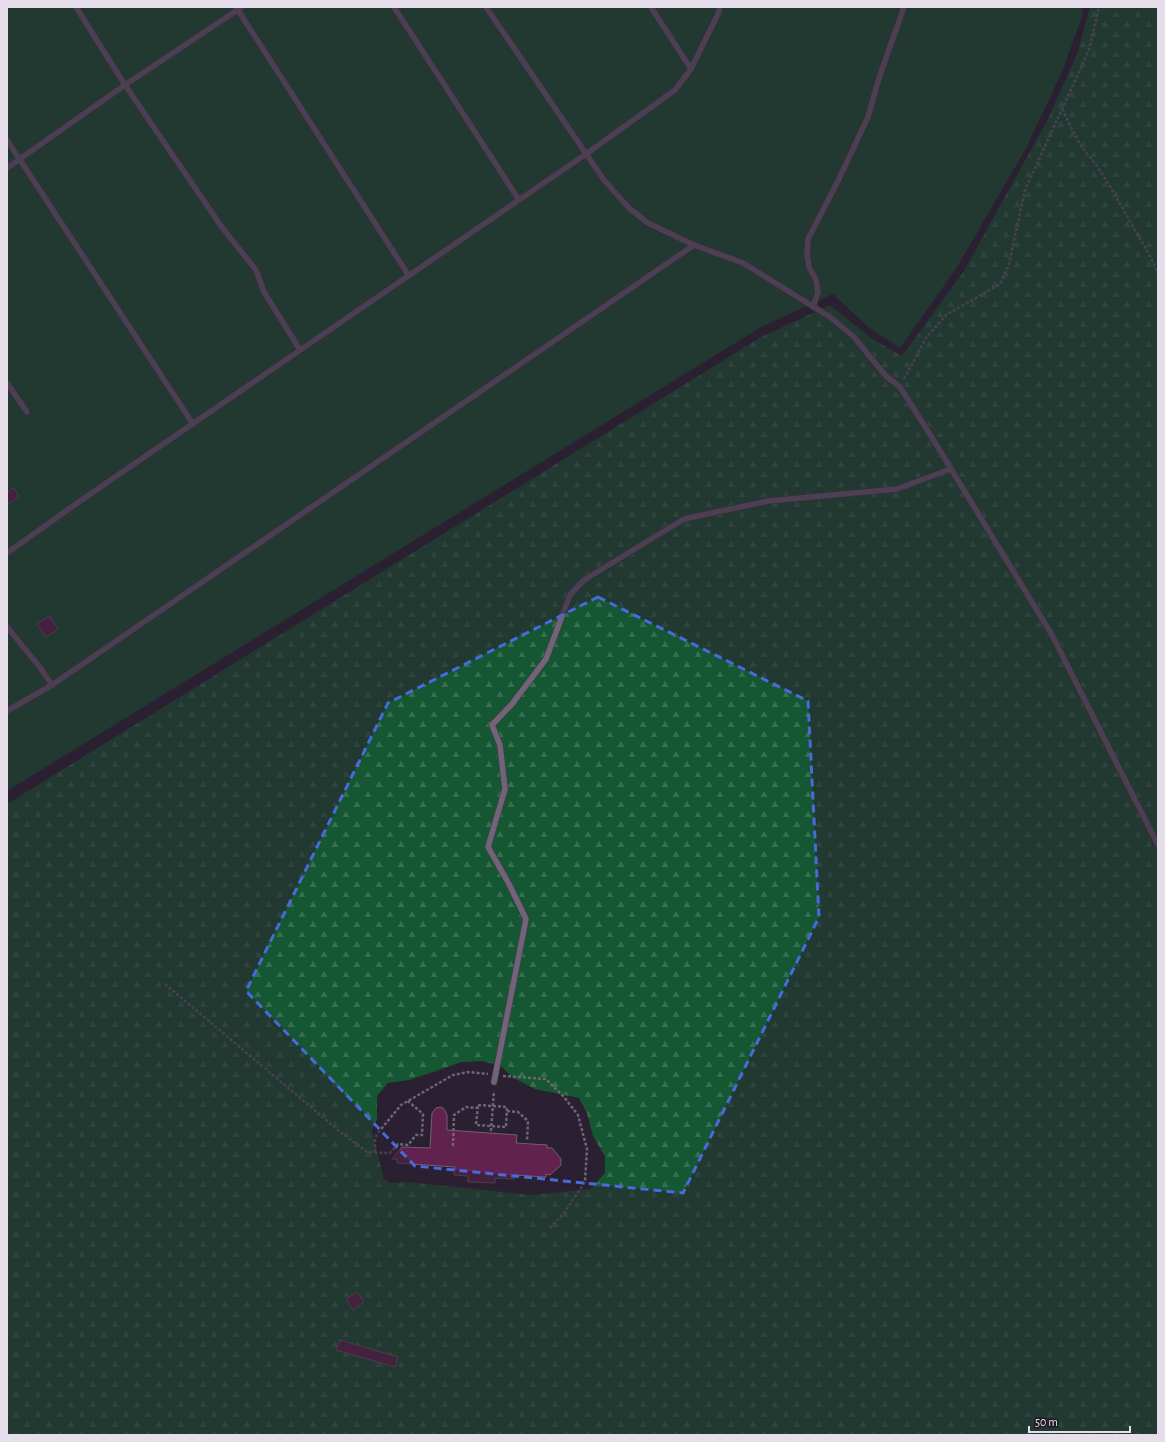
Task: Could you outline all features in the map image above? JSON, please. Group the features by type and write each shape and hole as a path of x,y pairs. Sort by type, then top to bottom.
{"lane":[{"path":"76,7 125,85 221,226 256,270 264,292 300,350"},
{"path":"394,7 519,200"},
{"path":"486,7 604,180 629,208 648,223 694,245 743,263 830,317 853,336 886,376 900,387 1052,635 1158,845"},
{"path":"651,7 691,69"},
{"path":"7,553 586,154 675,90 691,69 720,7"},
{"path":"813,307 818,292 816,280 809,267 807,255 808,238 837,184 868,117 879,78 904,7"},
{"path":"7,168 125,85 239,8 409,276"},
{"path":"7,140 194,424"},
{"path":"7,711 52,685 694,245"},
{"path":"7,384 27,412"},
{"path":"494,1082 526,919 510,884 488,846 506,790 500,746 492,725 512,704 546,659 570,595 584,580 684,519 768,501 898,489 951,469"},
{"path":"7,627 39,666 52,685"}],"path":[{"path":"900,387 926,338 946,315 1000,284 1009,264 1025,190 1088,50 1099,7"},
{"path":"1062,109 1081,146 1097,166 1112,190 1150,256 1158,274"},
{"path":"165,984 338,1130 367,1152 390,1153 398,1144 408,1145 416,1135 422,1135 423,1114 408,1101"},
{"path":"375,1152 377,1134 401,1105 453,1075 468,1072 546,1079 564,1097 578,1115 586,1149 585,1182 564,1213 550,1228"},
{"path":"491,1131 494,1082"},
{"path":"453,1146 454,1115 466,1107 477,1108 478,1105 507,1106 506,1127 476,1125 477,1108"},
{"path":"507,1111 518,1112 528,1121 527,1141"}],"highlighted area":[{"path":"598,597 808,701 819,917 683,1193 415,1166 246,991 388,703"}],"green space":[{"path":"7,7 1083,7 1081,19 1062,72 1025,150 957,267 900,348 868,327 833,294 761,327 7,791"},
{"path":"1090,7 1158,7 1158,1435 7,1435 7,804 761,337 830,305 871,338 902,356 964,271 1048,119 1077,54","holes":["483,1061 502,1067 512,1077 535,1089 579,1098 587,1113 593,1136 605,1156 605,1173 590,1189 532,1195 408,1182 390,1183 384,1179 372,1131 377,1119 377,1096 388,1083 409,1080 462,1062"]}],"building":[{"path":"14,488 19,497 7,505 7,492"},
{"path":"49,616 58,629 46,637 37,624"},
{"path":"441,1107 447,1115 447,1130 517,1135 516,1143 547,1145 547,1148 552,1148 561,1159 561,1165 550,1175 546,1174 546,1177 514,1175 514,1179 495,1178 495,1183 468,1182 468,1176 454,1175 455,1167 397,1163 397,1159 392,1159 402,1147 430,1148 432,1113 436,1108"},
{"path":"357,1292 364,1302 353,1310 346,1299"},
{"path":"340,1340 398,1357 395,1367 336,1350"}]}
